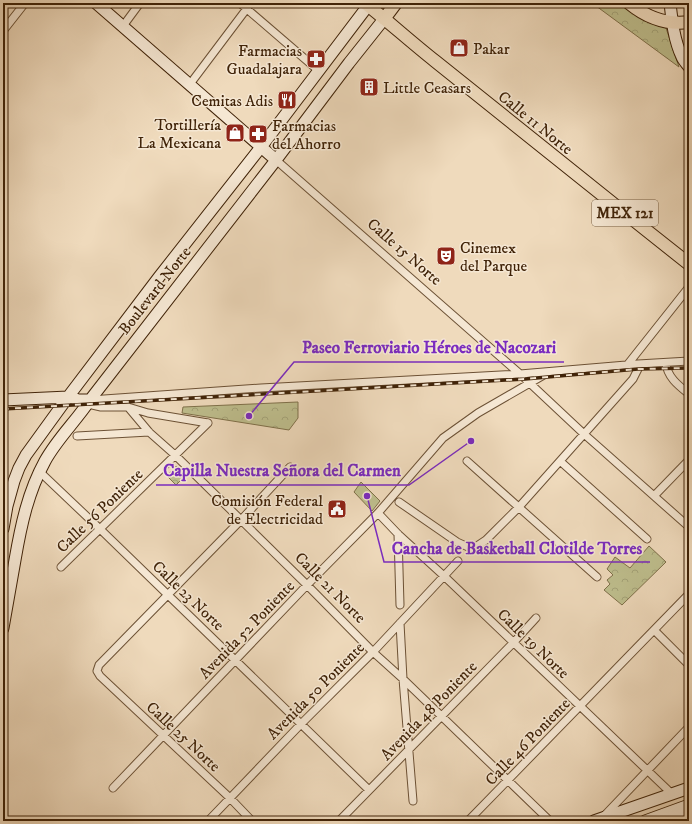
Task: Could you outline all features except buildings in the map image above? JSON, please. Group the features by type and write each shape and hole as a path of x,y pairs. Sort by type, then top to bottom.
{"main road":[{"name":"Calle 15 Norte","path":"96,3 276,160"},
{"name":"Boulevard Norte","path":"3,628 26,504 50,453 86,401 276,160 396,3"},
{"path":"629,3 648,16 660,20 672,23 689,22"},
{"path":"670,3 672,23 682,58 689,67"},
{"name":"Boulevard Norte","path":"3,529 7,506 19,468 26,456 68,397 159,277 261,147 368,4"},
{"name":"Calle 11 Norte","path":"368,4 384,19 479,97 689,264"},
{"path":"3,400 68,397 86,401"},
{"path":"598,819 689,788"},
{"path":"645,821 663,819 689,805"}],"street":[{"path":"3,31 25,3"},
{"path":"123,26 140,3"},
{"path":"240,3 249,6 319,71"},
{"path":"190,84 249,6"},
{"name":"Calle 15 Norte","path":"276,160 520,374 584,434 689,527"},
{"path":"628,364 689,287"},
{"path":"86,401 260,388 520,374 628,364 689,362"},
{"path":"666,363 666,369 671,376 677,384 689,394"},
{"path":"399,502 457,542 474,548 486,540 519,507 560,461 633,379 638,369 638,364"},
{"name":"Avenida 52 Poniente","path":"113,788 378,513 444,438 478,413 549,372"},
{"path":"86,401 100,407 128,407"},
{"name":"Calle 56 Poniente","path":"61,567 208,423 148,413 128,407"},
{"name":"Calle 21 Norte","path":"128,407 149,432 175,455 373,652 550,821"},
{"path":"77,436 149,432"},
{"path":"654,496 689,460"},
{"path":"560,461 647,539"},
{"path":"467,462 597,577"},
{"path":"168,595 290,467"},
{"name":"Calle 23 Norte","path":"40,472 369,790"},
{"name":"Calle 19 Norte","path":"378,513 398,534 672,793"},
{"path":"398,534 400,605"},
{"name":"Avenida 50 Poniente","path":"208,821 301,724 373,652 458,561"},
{"name":"Calle 46 Poniente","path":"468,821 689,594"},
{"name":"Calle 25 Norte","path":"168,595 99,665 97,670 100,676 230,798 252,821"},
{"name":"Avenida 48 Poniente","path":"339,821 536,618"},
{"path":"400,623 412,801"},
{"path":"654,630 689,665"},
{"path":"598,819 689,727"},
{"path":"663,819 689,814"}],"green space":[{"path":"592,3 623,3 654,24 666,28 679,67"},
{"path":"298,402 298,418 289,430 182,413 183,407"},
{"path":"176,466 186,475 176,485 167,476"},
{"path":"361,482 380,501 372,511 354,492"},
{"path":"649,546 666,562 622,605 604,590 610,584 607,580 613,575 607,569 615,557 630,568"}],"railway":[{"path":"3,409 525,379 638,369 689,368"}],"place":[{"name":"Pakar","path":"459,48"},
{"name":"Farmacias Guadalajara","path":"316,59"},
{"name":"Little Ceasars","path":"369,87"},
{"name":"Cemitas Adis","path":"287,100"},
{"name":"Tortillería La Mexicana","path":"235,133"},
{"name":"Farmacias del Ahorro","path":"258,134"},
{"name":"Cinemex del Parque","path":"446,256"},
{"name":"Paseo Ferroviario Héroes de Nacozari","path":"249,416"},
{"name":"Capilla Nuestra Señora del Carmen","path":"471,441"},
{"name":"Cancha de Basketball Clotilde Torres","path":"367,496"},
{"name":"Comisión Federal de Electricidad","path":"337,509"}]}
